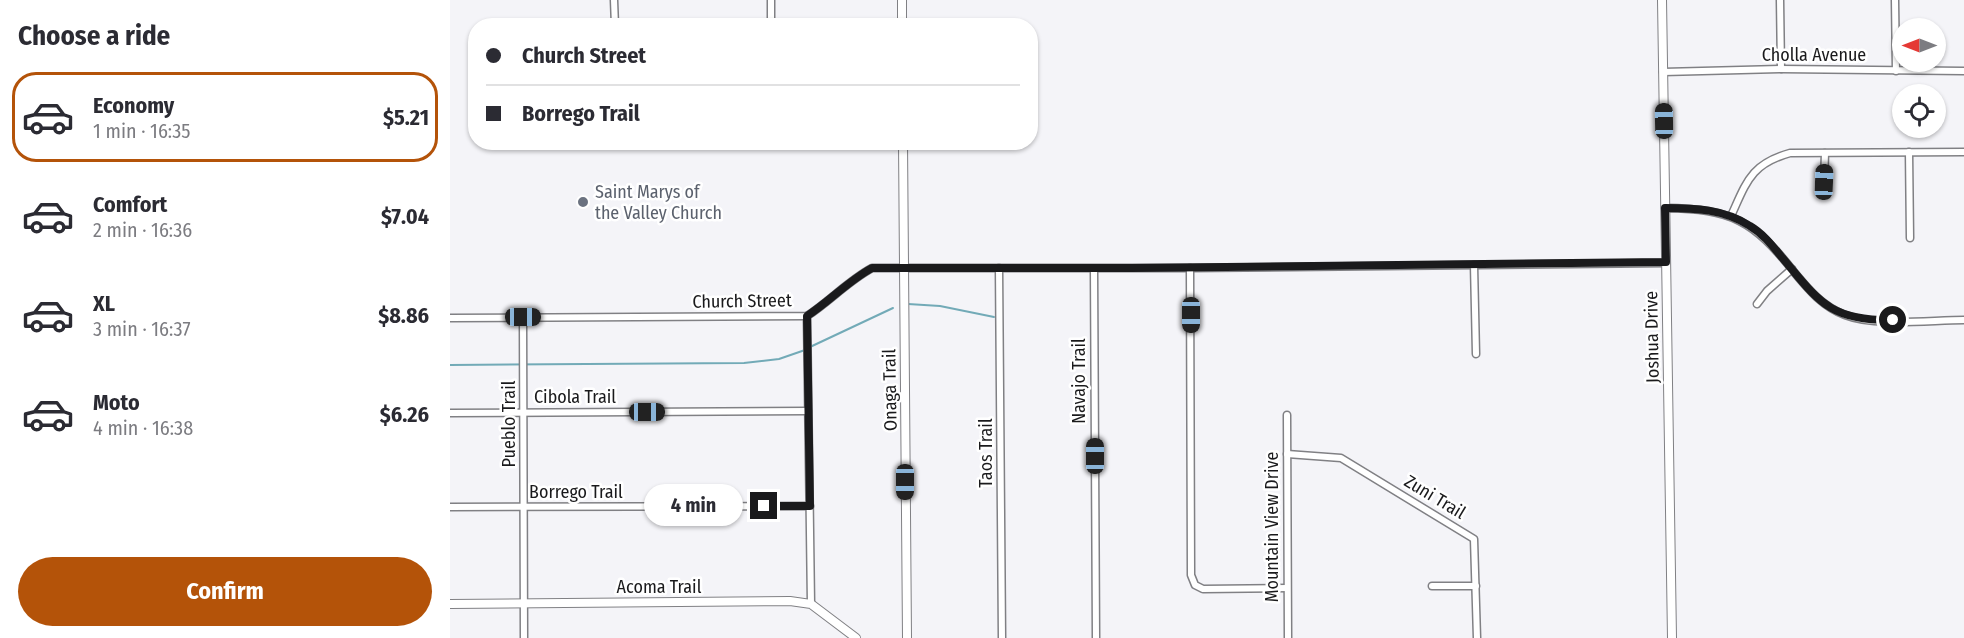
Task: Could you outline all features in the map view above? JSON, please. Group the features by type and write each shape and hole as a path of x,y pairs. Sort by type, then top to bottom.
{"street":[{"path":"614,0 615,18"},
{"path":"771,0 771,18"},
{"path":"902,0 902,18"},
{"name":"Joshua Drive","path":"1662,0 1672,638"},
{"path":"1780,0 1781,69"},
{"path":"1895,0 1895,18"},
{"name":"Cholla Avenue","path":"1663,72 1781,69 1892,71"},
{"name":"Cholla Avenue","path":"1946,71 1964,71"},
{"name":"Onaga Trail","path":"903,150 907,638"},
{"path":"1909,152 1910,238"},
{"path":"1731,216 1746,183 1757,168 1770,159 1790,153 1964,152"},
{"path":"1824,182 1825,153"},
{"path":"1665,208 1709,210 1731,216 1751,226 1766,238 1812,295 1847,316 1869,320 1964,320"},
{"name":"Church Street","path":"450,318 807,316 822,306 842,287 872,268 1190,268 1666,262"},
{"path":"1474,265 1476,354"},
{"name":"Taos Trail","path":"999,268 1002,638"},
{"name":"Navajo Trail","path":"1094,268 1096,638"},
{"path":"1190,268 1191,575 1195,585 1203,589 1287,588"},
{"path":"1757,304 1767,291 1792,270"},
{"path":"807,316 811,604 856,638"},
{"name":"Pueblo Trail","path":"523,317 524,638"},
{"name":"Cibola Trail","path":"450,413 808,411"},
{"name":"Mountain View Drive","path":"1287,416 1288,638"},
{"name":"Zuni Trail","path":"1287,454 1341,458 1474,539 1477,638"},
{"name":"Borrego Trail","path":"450,507 810,506"},
{"path":"1432,586 1476,586"},
{"name":"Acoma Trail","path":"450,603 790,601 811,604"}],"waterway":[{"path":"908,304 940,306 994,317"},
{"path":"810,347 893,308"},
{"path":"450,365 744,363 779,359 805,350"}],"place":[{"name":"Saint Marys of the Valley Church","path":"583,202"}],"route":[{"path":"764,506 810,506 807,316 854,278 872,268 1132,268 1666,262 1665,208 1692,208 1731,216 1751,226 1766,238 1812,295 1828,307 1847,316 1869,320 1893,320"}]}
